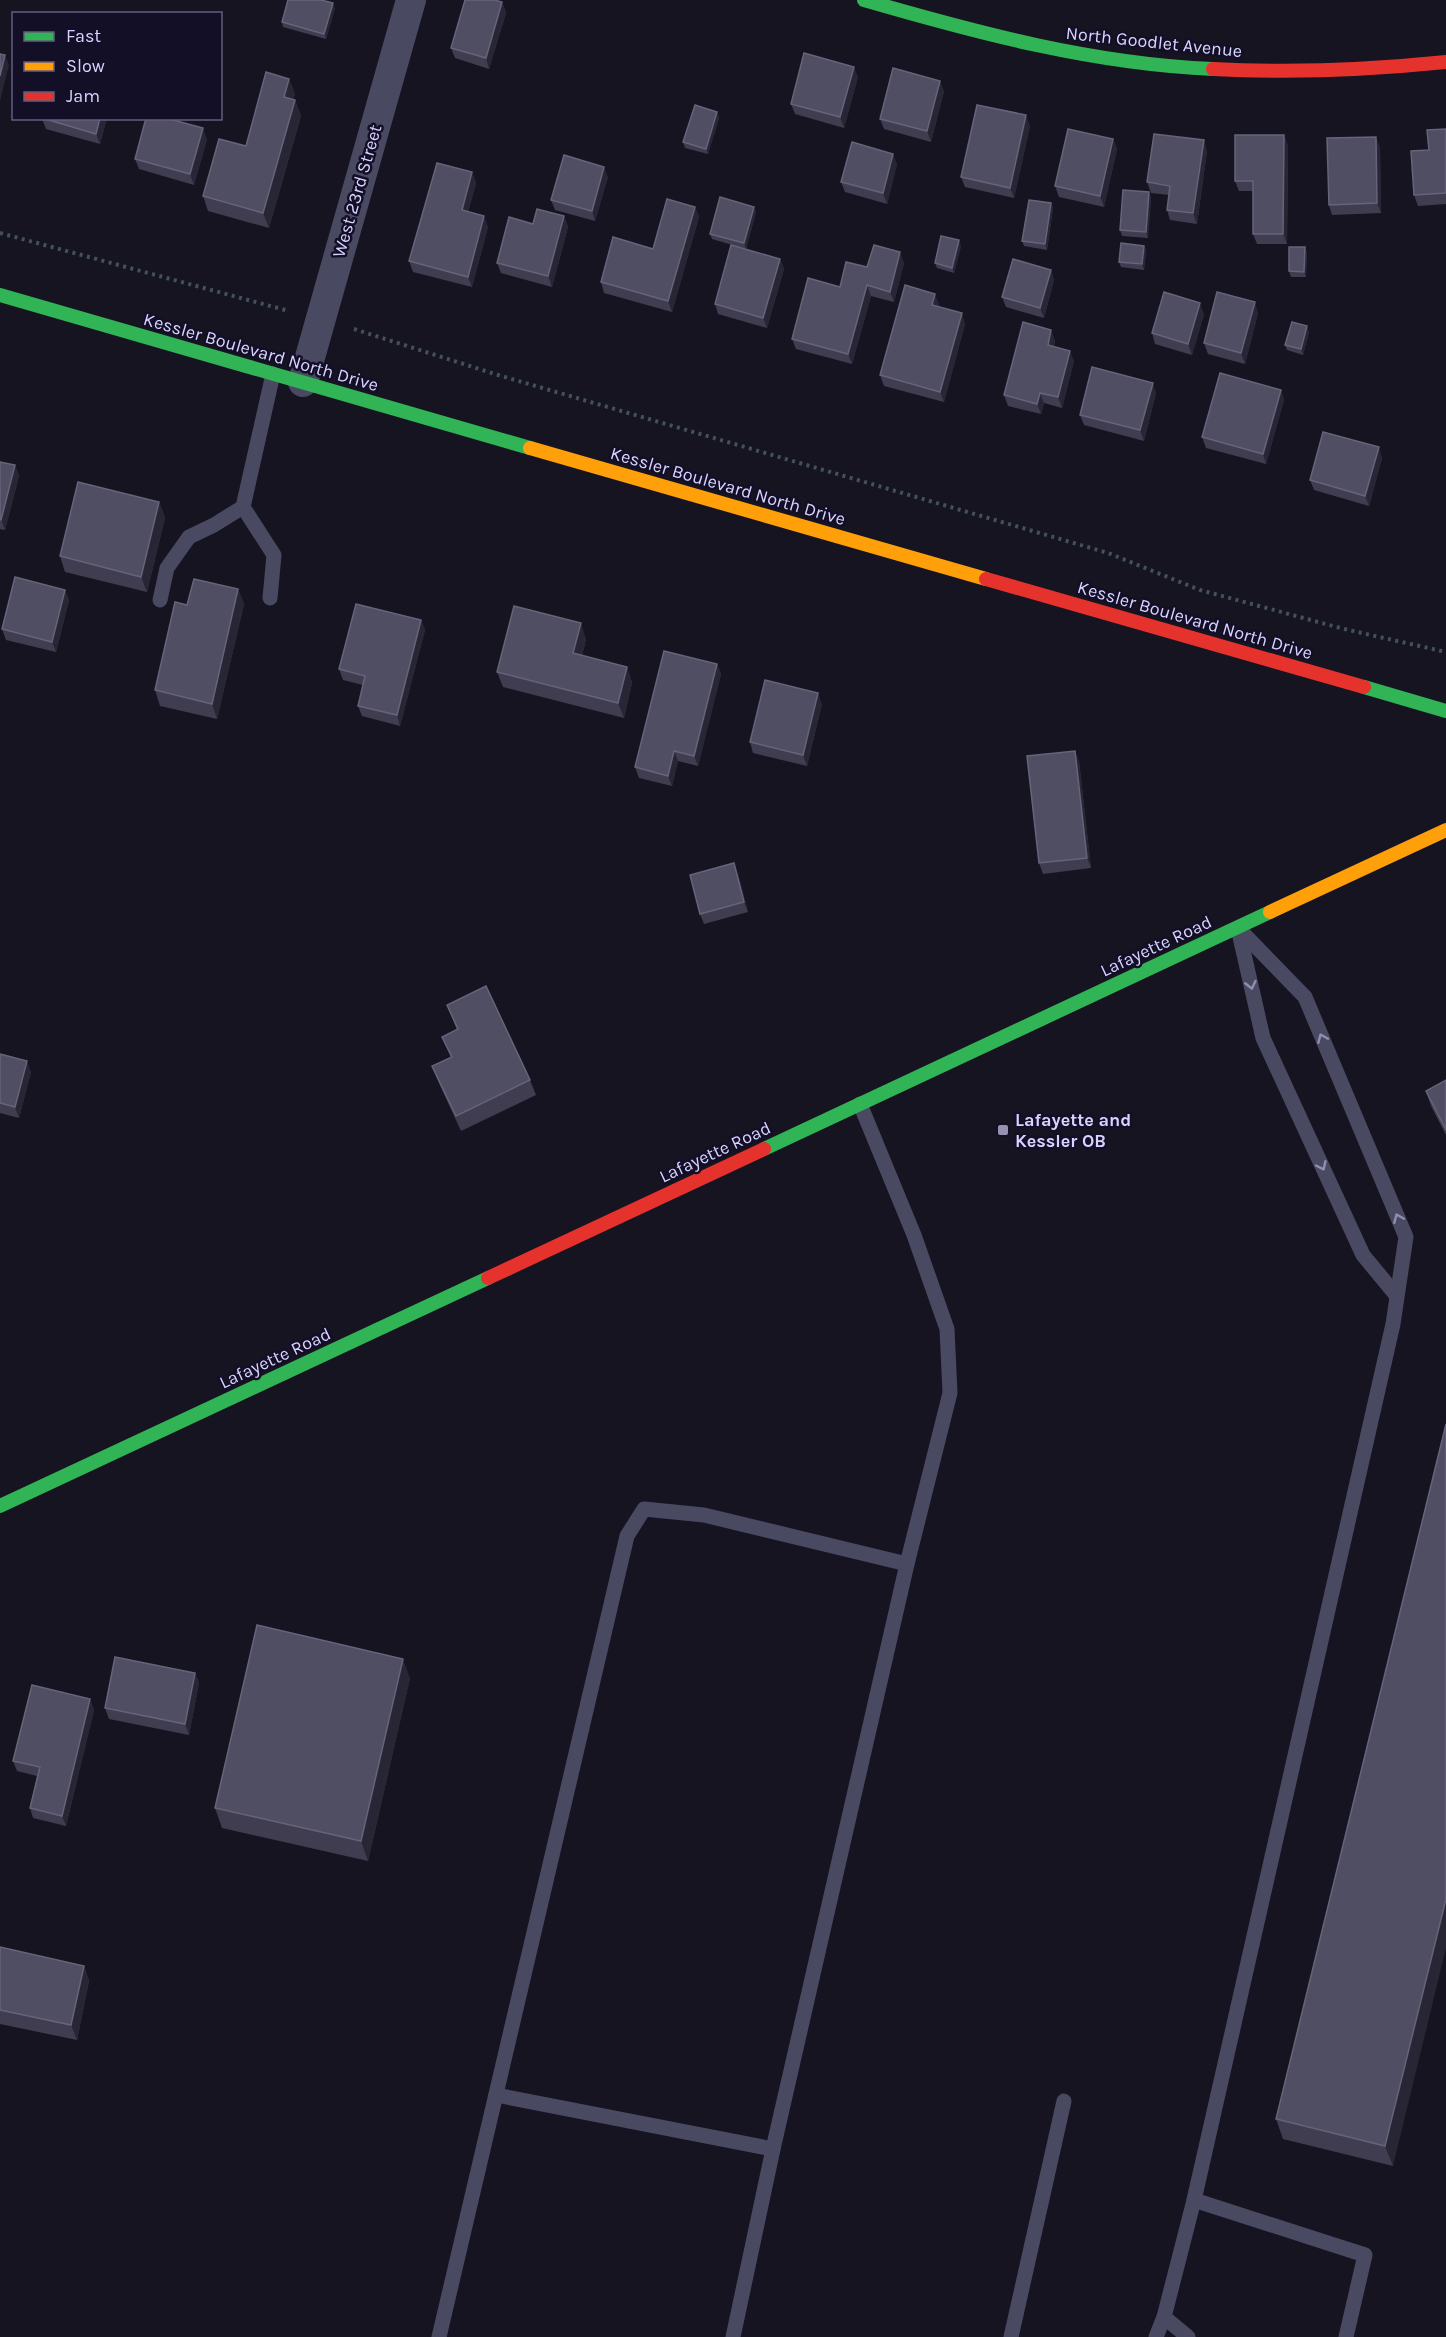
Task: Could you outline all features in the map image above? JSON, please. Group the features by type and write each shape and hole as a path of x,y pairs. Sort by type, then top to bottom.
{"main road":[{"name":"North Goodlet Avenue","path":"864,0 996,37 1132,62 1216,69 1294,71 1371,69 1446,62"},
{"name":"Kessler Boulevard North Drive","path":"0,295 1446,711"},
{"name":"Lafayette Road","path":"0,1506 1446,830"}],"street":[{"name":"West 23rd Street","path":"303,382 411,0"}],"lane":[{"path":"160,600 167,568 189,537 243,507 273,374"},
{"path":"243,507 274,555 270,598"},
{"path":"1238,928 1263,1038 1363,1255 1396,1295"},
{"path":"1156,2337 1164,2317 1194,2200 1393,1324 1406,1237 1305,998 1238,928"},
{"path":"733,2337 773,2149 907,1564 950,1393 947,1329 914,1235 860,1104"},
{"path":"439,2337 627,1536 644,1509 704,1515 907,1564"},
{"path":"496,2095 773,2149"},
{"path":"1011,2337 1064,2101"},
{"path":"1194,2200 1365,2255 1346,2337"},
{"path":"1164,2317 1188,2337"}],"path":[{"path":"0,232 321,320 498,375 1108,553 1200,590 1344,629 1446,652"}],"building":[{"path":"288,0 321,0 333,3 324,34 282,22"},
{"path":"465,0 502,2 486,58 451,48"},
{"path":"804,53 854,67 840,117 791,104"},
{"path":"0,54 5,55 0,76"},
{"path":"893,68 940,81 927,131 880,119"},
{"path":"266,72 289,79 284,97 295,100 263,213 203,196 219,139 246,146"},
{"path":"695,105 717,112 706,149 683,142"},
{"path":"977,105 1026,115 1010,188 961,177"},
{"path":"49,120 100,120 96,134"},
{"path":"145,120 173,120 203,128 190,174 135,159"},
{"path":"1068,129 1113,139 1100,196 1055,186"},
{"path":"1446,129 1446,193 1414,195 1411,151 1429,150 1427,130"},
{"path":"1154,134 1204,140 1193,213 1167,210 1170,186 1147,182"},
{"path":"1235,135 1284,135 1283,234 1253,234 1253,181 1235,181"},
{"path":"1376,137 1377,203 1329,205 1327,138"},
{"path":"852,142 893,154 883,193 841,182"},
{"path":"564,155 604,167 592,211 551,200"},
{"path":"437,163 472,172 462,210 484,216 468,277 409,261"},
{"path":"1123,190 1149,192 1146,232 1120,230"},
{"path":"720,197 754,207 744,243 710,234"},
{"path":"667,199 695,207 668,301 601,282 613,237 653,249"},
{"path":"1029,200 1051,203 1045,244 1022,241"},
{"path":"537,209 564,216 548,276 497,263 509,217 533,224"},
{"path":"941,236 959,240 952,268 935,263"},
{"path":"1121,243 1144,246 1142,264 1119,262"},
{"path":"731,245 780,259 763,318 715,304"},
{"path":"874,245 900,252 890,292 867,285 848,354 792,339 808,278 840,287 846,262 867,267"},
{"path":"1289,247 1305,247 1304,272 1289,271"},
{"path":"1013,259 1051,270 1040,308 1002,297"},
{"path":"905,285 935,294 932,305 962,313 940,392 880,375"},
{"path":"1164,292 1200,303 1188,344 1152,333"},
{"path":"1217,292 1255,302 1241,353 1204,343"},
{"path":"1023,322 1051,330 1048,345 1070,351 1058,397 1040,393 1037,404 1004,395"},
{"path":"1292,322 1307,326 1301,349 1285,345"},
{"path":"1092,367 1153,383 1140,430 1080,415"},
{"path":"1220,373 1281,390 1263,454 1202,437"},
{"path":"1323,432 1379,447 1365,496 1310,480"},
{"path":"0,462 15,465 1,520 0,519"},
{"path":"78,482 159,502 141,577 60,556"},
{"path":"15,577 65,590 52,642 2,629"},
{"path":"194,579 238,589 212,704 155,690 175,602 187,605"},
{"path":"356,604 421,620 397,715 358,706 365,676 339,669"},
{"path":"514,606 581,623 573,653 627,667 618,703 497,672"},
{"path":"664,651 717,664 694,756 674,751 668,776 635,767"},
{"path":"765,680 818,693 803,755 750,742"},
{"path":"1075,751 1087,858 1039,863 1027,756"},
{"path":"734,863 744,902 700,914 690,875"},
{"path":"486,986 530,1080 456,1116 432,1066 452,1057 442,1037 458,1029 447,1005"},
{"path":"0,1054 27,1061 15,1107 0,1103"},
{"path":"1446,1080 1446,1130 1426,1091"},
{"path":"1446,1424 1446,1899 1385,2146 1276,2119"},
{"path":"257,1625 403,1659 361,1841 215,1808"},
{"path":"115,1657 195,1673 185,1724 105,1708"},
{"path":"32,1685 90,1699 62,1816 30,1808 40,1767 13,1761"},
{"path":"0,1947 84,1966 71,2025 0,2010"}],"traffic: fast":[{"path":"864,0 993,35 1080,54 1168,66 1213,69"},
{"path":"0,295 530,448"},
{"path":"1364,687 1446,711"},
{"path":"764,1149 1270,912"},
{"path":"0,1506 488,1278"}],"traffic: slow":[{"path":"530,448 986,579"},
{"path":"1270,912 1446,830"}],"traffic: jam":[{"path":"1213,69 1330,70 1446,62"},
{"path":"986,579 1364,687"},
{"path":"488,1278 764,1149"}],"place":[{"name":"Lafayette and Kessler OB","path":"1003,1130"}]}
